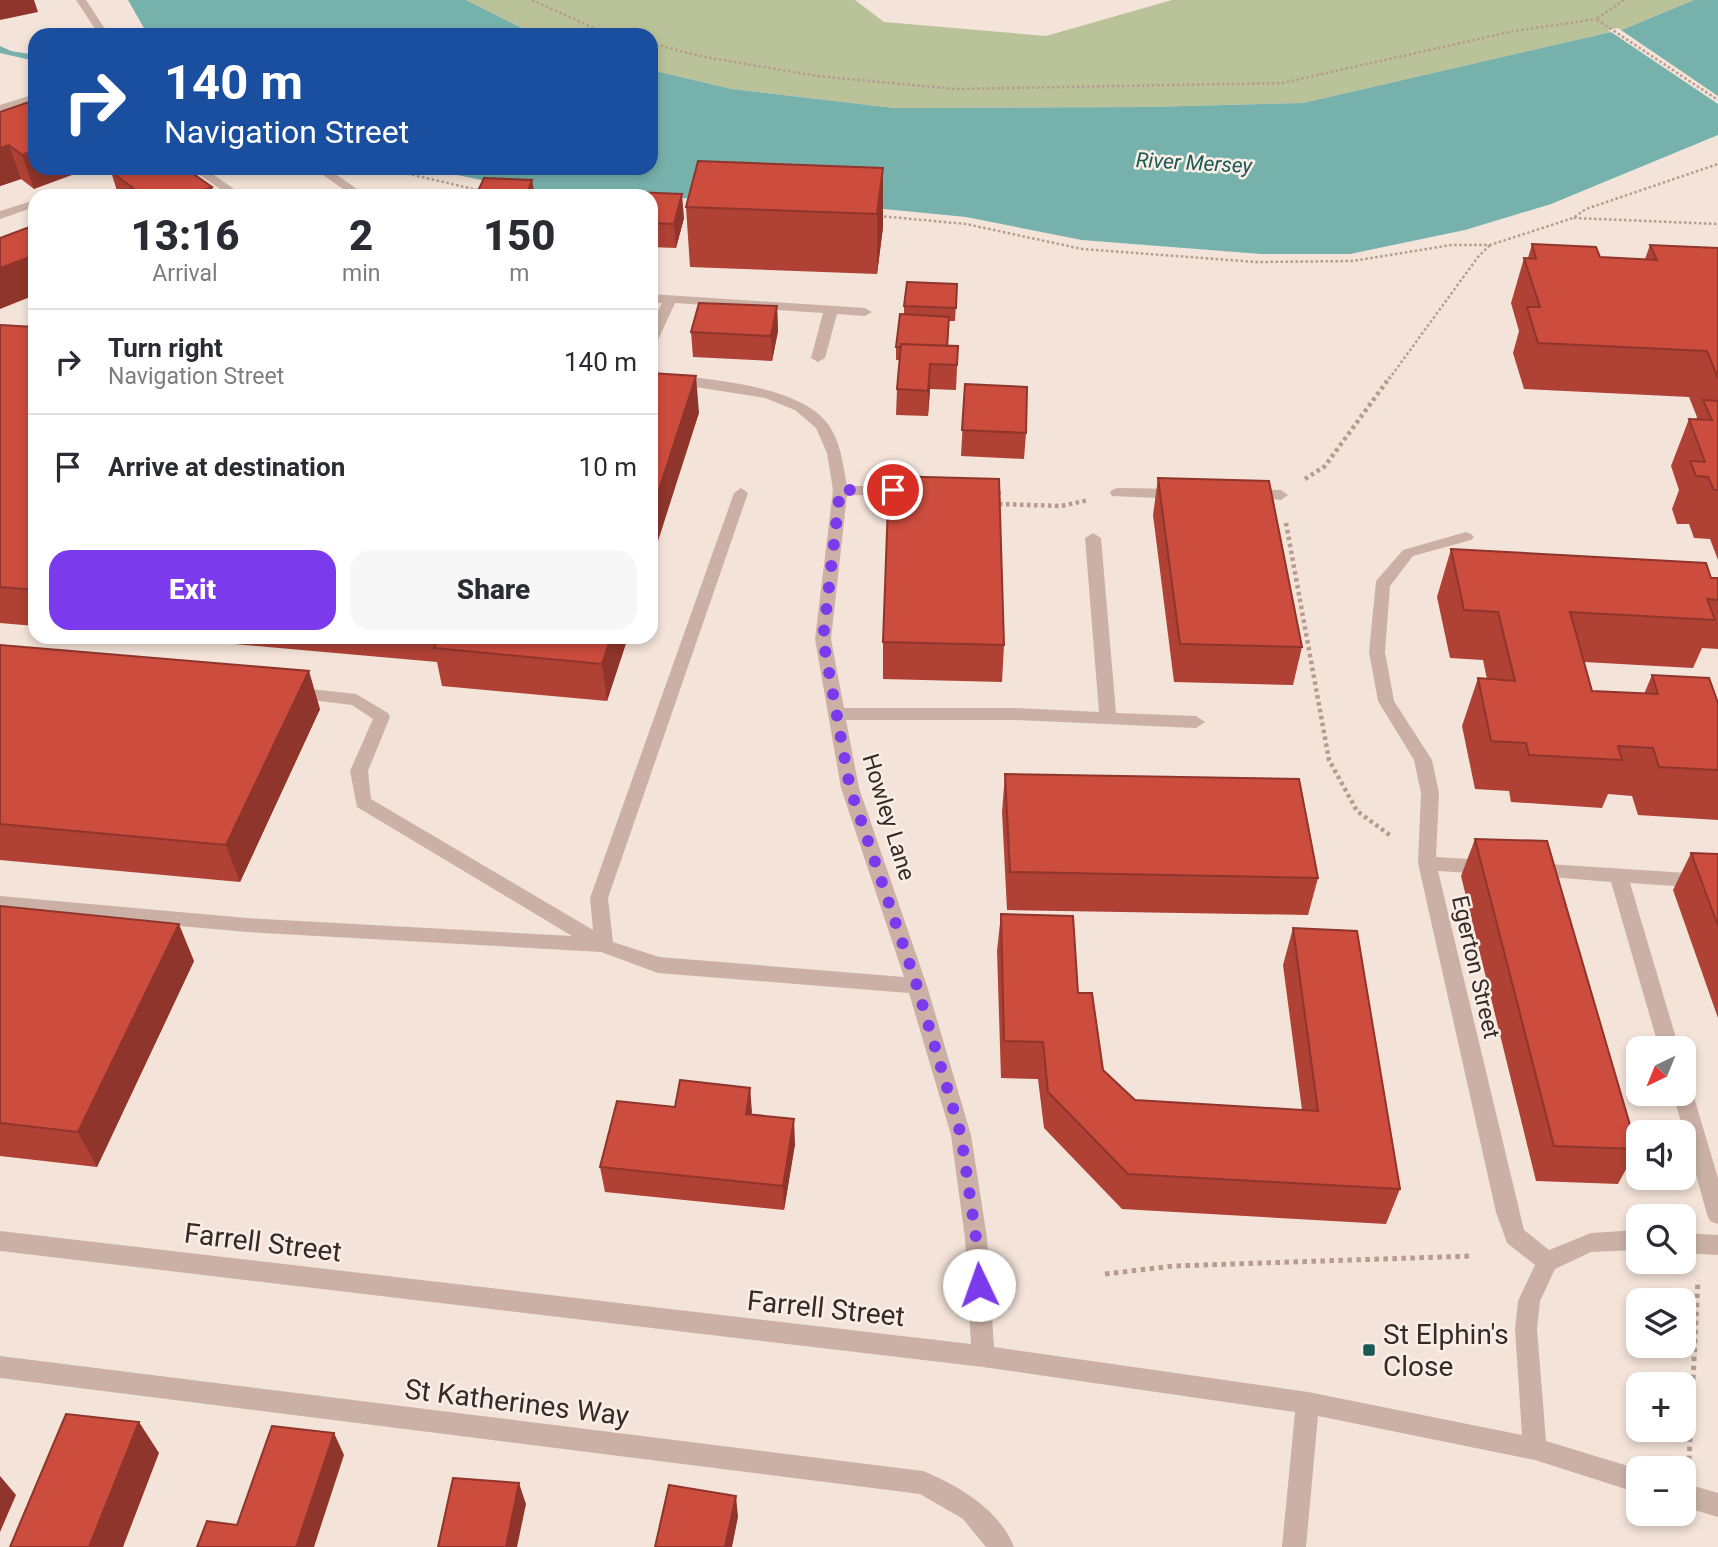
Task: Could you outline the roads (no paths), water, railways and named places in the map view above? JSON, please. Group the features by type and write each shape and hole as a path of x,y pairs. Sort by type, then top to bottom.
{"street":[{"path":"80,0 99,28"},
{"path":"0,109 28,99"},
{"path":"206,175 228,189"},
{"path":"330,175 350,189"},
{"path":"0,215 28,205"},
{"path":"658,298 865,312"},
{"path":"658,325 670,299"},
{"path":"818,358 831,310"},
{"name":"Howley Lane","path":"658,377 768,394 800,407 822,426 834,453 840,490 823,639 850,788 917,986 961,1135 976,1238 983,1356"},
{"path":"840,490 933,491"},
{"path":"604,946 599,898 741,493"},
{"path":"1117,493 1199,494"},
{"path":"1240,494 1281,495"},
{"name":"Egerton Street","path":"1466,537 1408,553 1382,585 1377,653 1386,701 1423,760 1430,793 1427,863 1507,1212 1516,1236 1547,1262"},
{"path":"1093,538 1108,718"},
{"path":"274,691 356,700 382,717 359,771 363,802 604,946 658,965 917,986"},
{"path":"836,714 1014,714 1196,722"},
{"path":"1427,863 1718,882"},
{"path":"1618,875 1665,1036"},
{"path":"0,903 247,925 604,946"},
{"path":"1686,1106 1718,1214"},
{"path":"1535,1449 1526,1329 1528,1301 1547,1262 1576,1245 1607,1237 1626,1239"},
{"name":"Farrell Street","path":"0,1241 983,1356 1308,1403 1535,1449 1626,1477"},
{"name":"St Katherines Way","path":"0,1367 923,1483 972,1510 1002,1547"},
{"path":"1294,1547 1308,1403"},
{"path":"1696,1498 1718,1505"}],"water":[{"path":"128,0 466,0 522,28 144,28"},
{"name":"River Mersey","path":"1694,0 1718,0 1718,135 1551,204 1465,230 1350,254 1261,254 1082,240 966,217 884,209 658,197 658,189 524,189 457,175 658,175 658,72 732,89 894,108 1148,107 1303,103 1624,29"}],"waterway":[{"path":"0,49 8,54 28,57"}],"place":[{"name":"St Elphin's Close","path":"1369,1350"}]}
